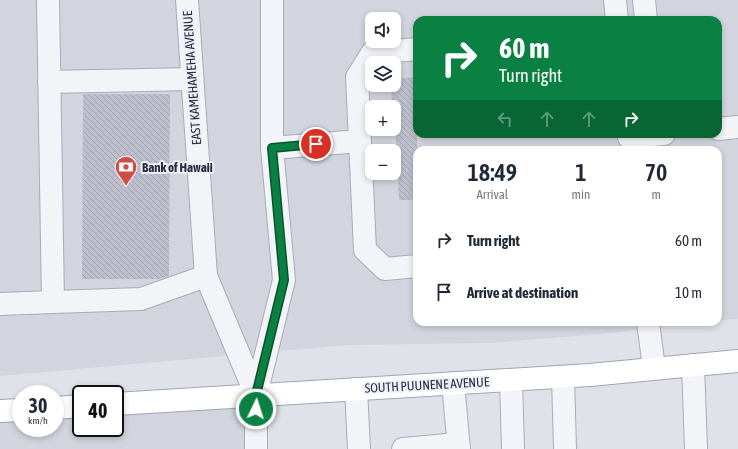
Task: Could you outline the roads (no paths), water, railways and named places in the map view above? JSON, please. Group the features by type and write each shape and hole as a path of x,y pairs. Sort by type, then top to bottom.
{"main road":[{"name":"SOUTH PUUNENE AVENUE","path":"124,403 563,377 738,361"},
{"path":"0,412 12,411"}],"street":[{"path":"48,0 53,302"},
{"name":"EAST KAMEHAMEHA AVENUE","path":"187,0 206,276 256,395"},
{"path":"256,449 256,395 284,280 272,148 274,0"},
{"path":"615,0 617,16"},
{"path":"644,0 646,16"},
{"path":"413,49 372,53 357,77 365,250 385,269 413,266"},
{"path":"49,82 192,79"},
{"path":"722,129 738,127"},
{"path":"272,148 360,141"},
{"path":"0,304 141,299 206,276"},
{"path":"649,326 654,368"},
{"path":"693,365 696,449"},
{"path":"563,377 565,449"},
{"path":"511,380 514,449"},
{"path":"403,449 459,447 453,383"},
{"path":"356,389 359,449"}],"place":[{"name":"Bank of Hawaii","path":"126,186"}]}
